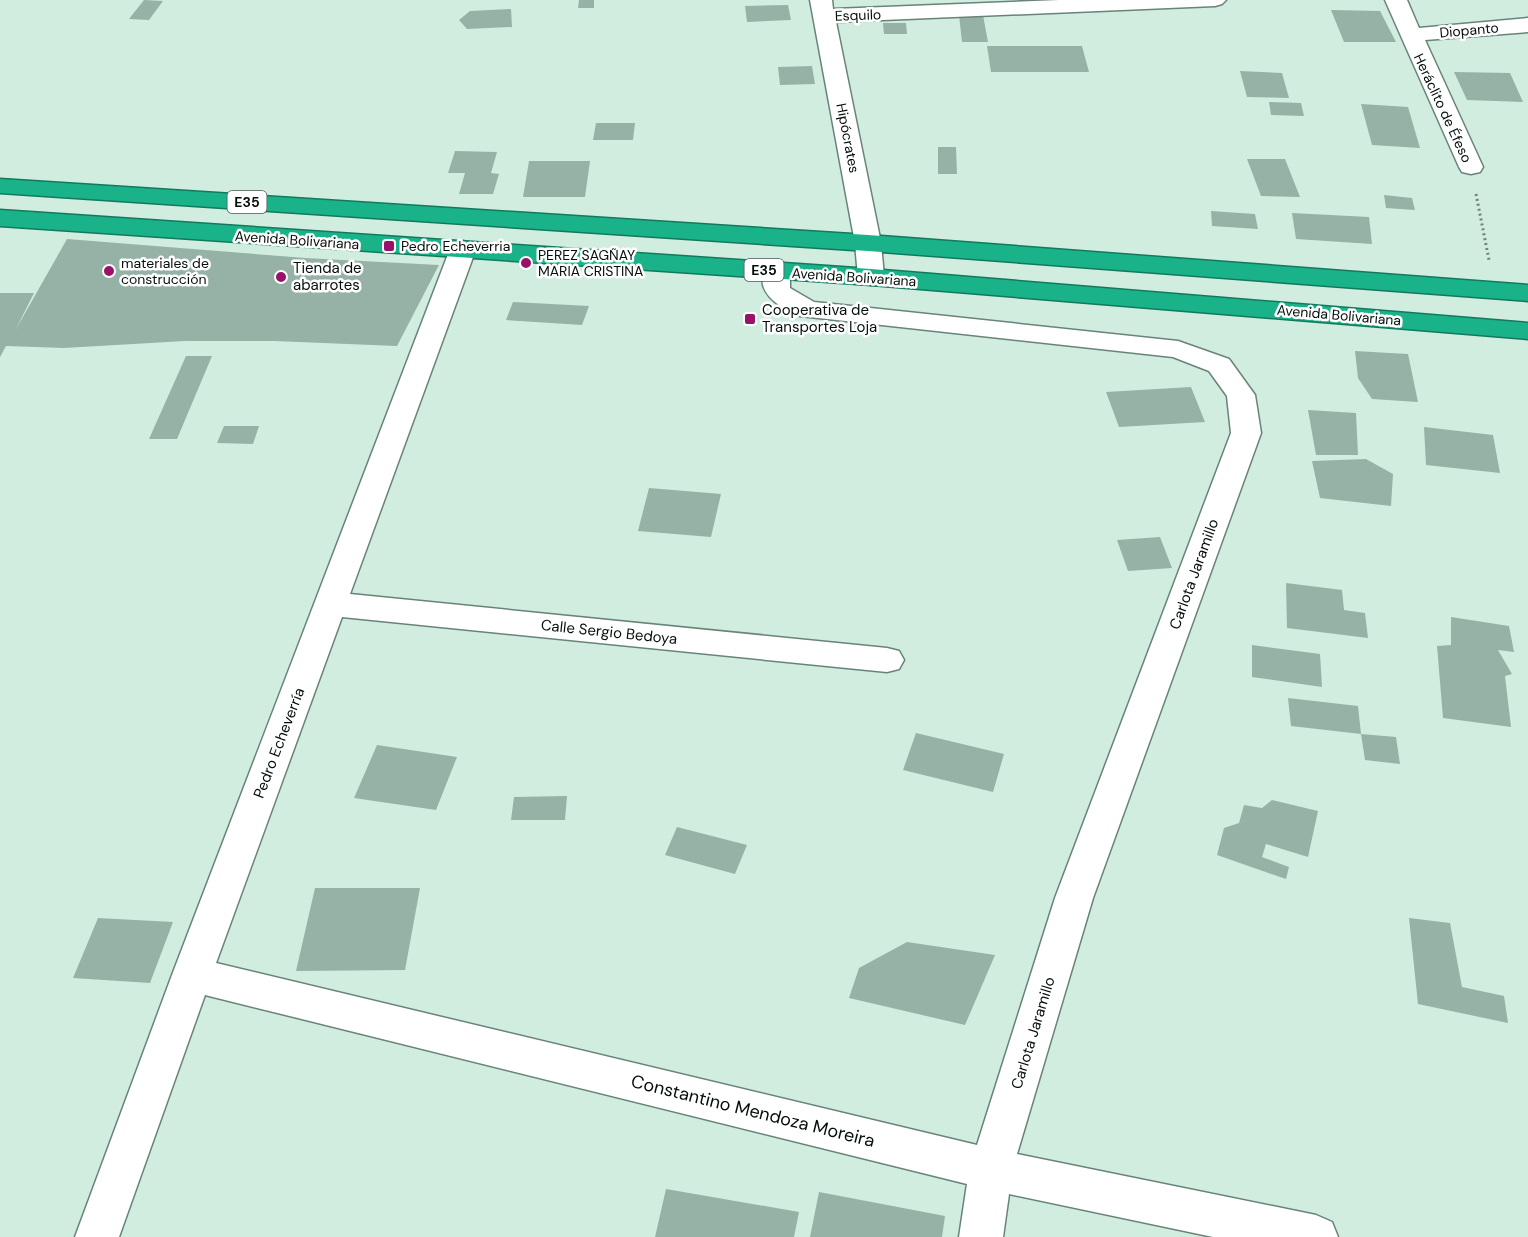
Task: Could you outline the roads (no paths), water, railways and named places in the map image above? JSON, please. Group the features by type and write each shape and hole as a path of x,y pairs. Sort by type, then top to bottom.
{"highway":[{"name":"E35","path":"0,186 868,243 1528,293"},
{"name":"Avenida Bolivariana","path":"0,218 871,277 1528,331"}],"street":[{"name":"Esquilo","path":"822,8 1215,0"},
{"name":"Heráclito de Éfeso","path":"1396,0 1471,167"},
{"name":"Hipócrates","path":"822,8 868,243 871,277"},
{"name":"Diopanto","path":"1410,35 1528,25"},
{"name":"Pedro Echeverría","path":"97,1237 192,975 463,249"},
{"name":"Carlota Jaramillo","path":"777,271 777,291 799,306 810,310 1178,349 1219,365 1241,395 1246,433 1074,898 991,1169 981,1237"},
{"name":"Calle Sergio Bedoya","path":"331,604 886,660"},
{"name":"Constantino Mendoza Moreira","path":"192,975 991,1169 1316,1237"}],"place":[{"name":"Pedro Echeverria","path":"389,246"},
{"name":"PEREZ SAGÑAY MARIA CRISTINA","path":"526,263"},
{"name":"materiales de construcción","path":"109,271"},
{"name":"Tienda de abarrotes","path":"281,277"},
{"name":"Cooperativa de Transportes Loja","path":"750,319"}]}
